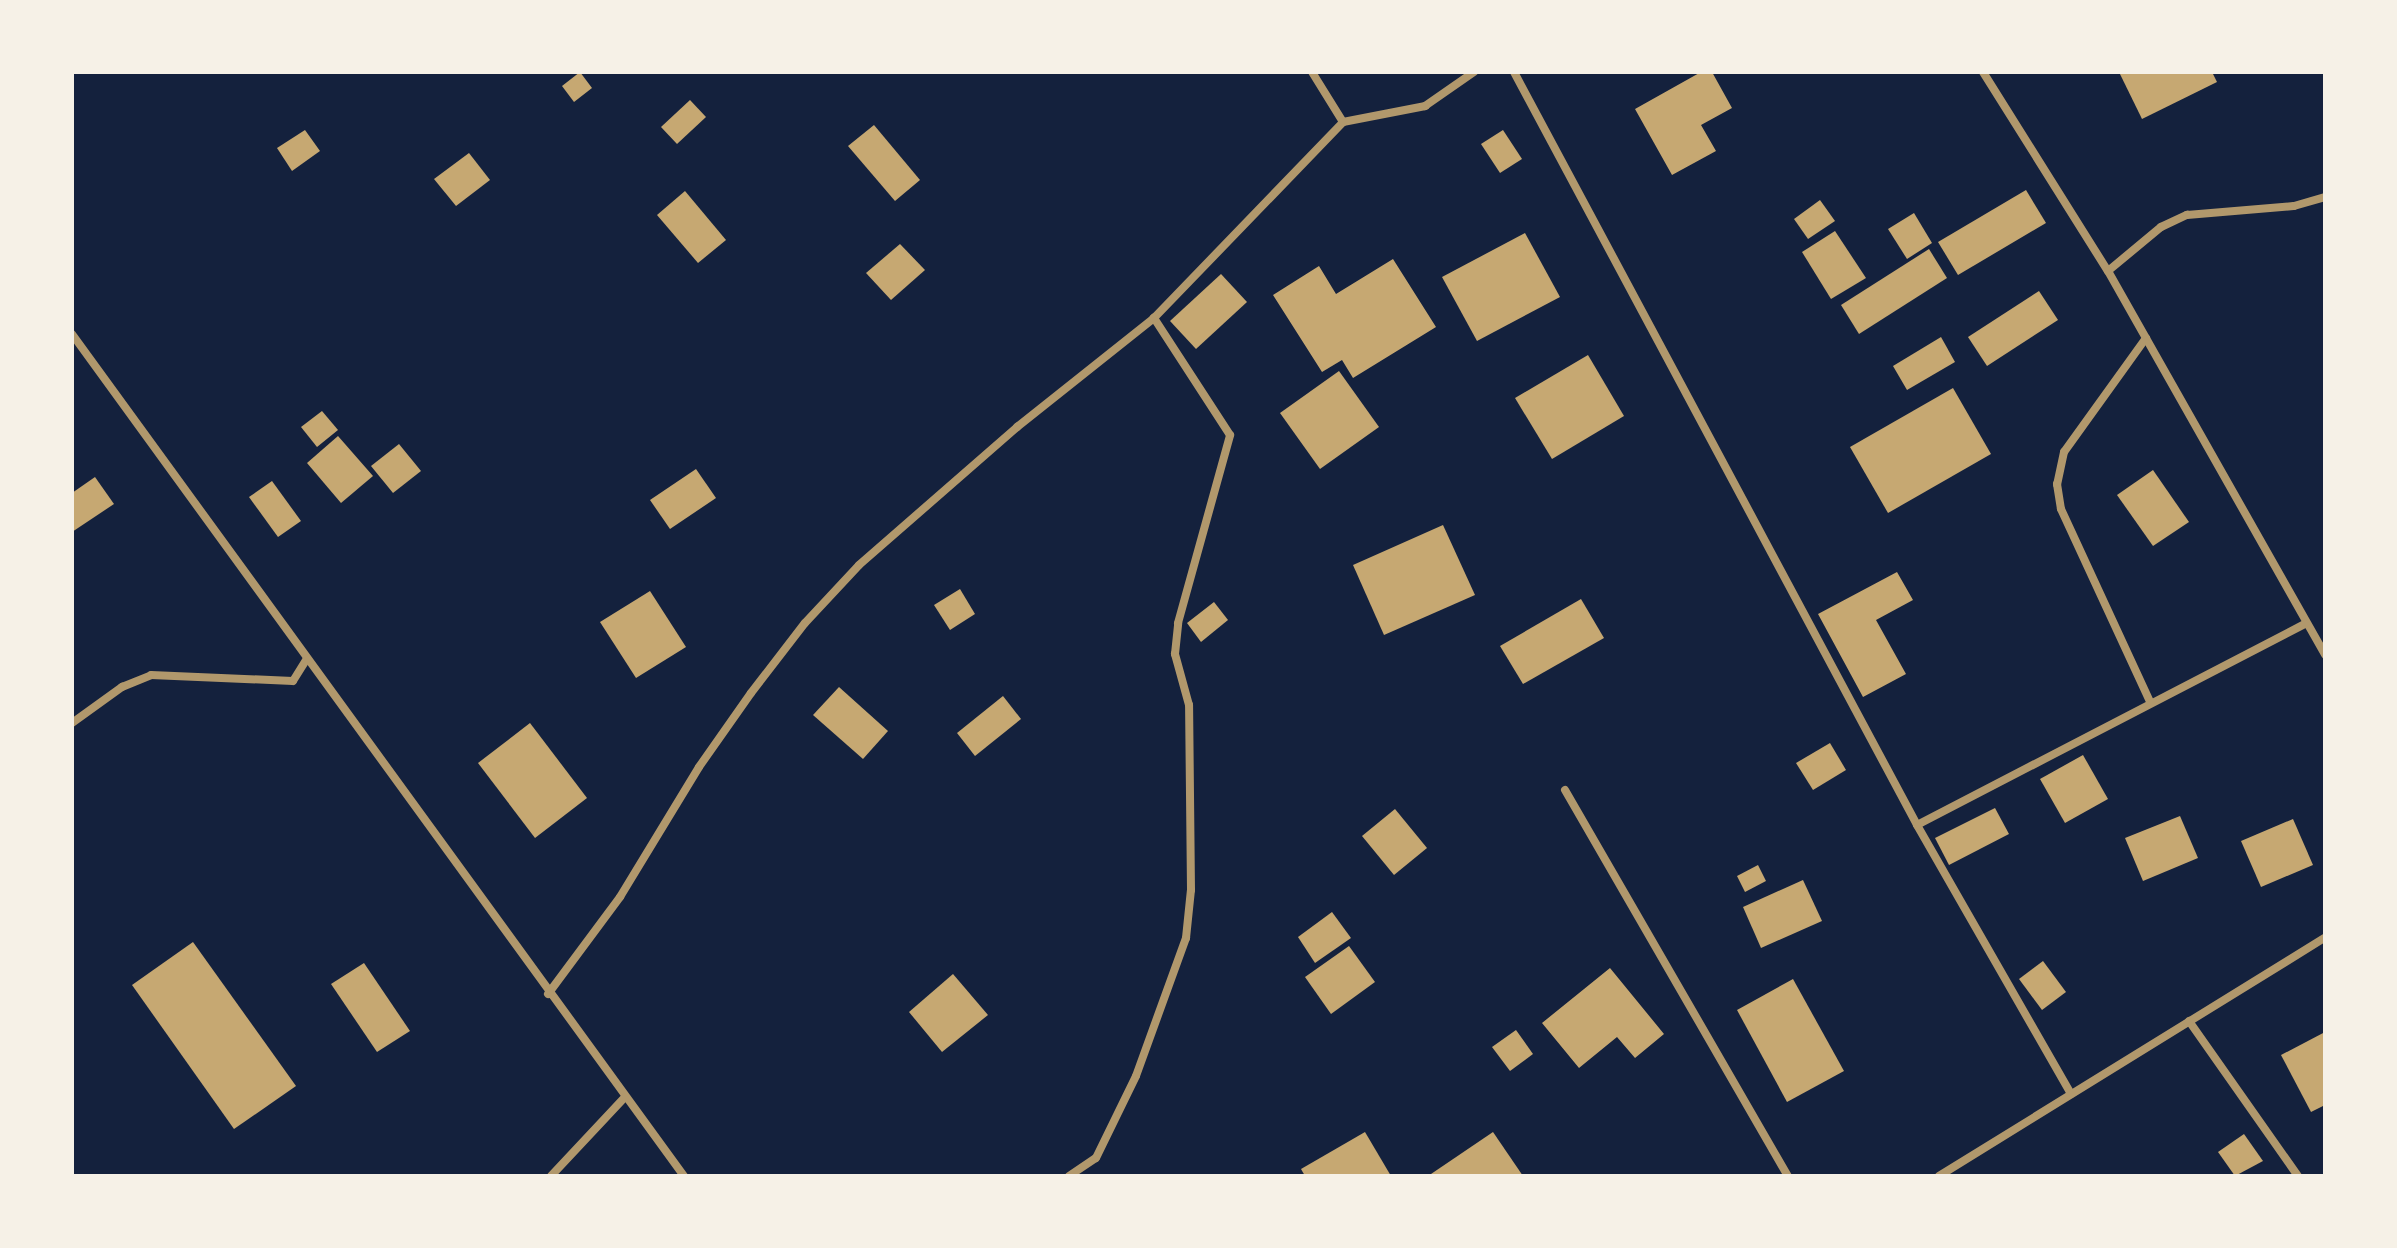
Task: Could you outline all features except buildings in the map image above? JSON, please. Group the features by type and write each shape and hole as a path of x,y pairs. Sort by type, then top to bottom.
{"street":[{"path":"1312,72 1343,122"},
{"path":"548,994 620,897 699,767 805,623 859,565 1017,427 1154,318 1343,122 1425,106 1474,72"},
{"path":"1514,72 1917,825 2071,1094"},
{"path":"1983,72 2108,271 2325,655"},
{"path":"2108,271 2161,227 2187,215 2294,206 2325,197"},
{"path":"1069,1176 1096,1158 1136,1076 1186,938 1191,890 1189,705 1175,654 1178,623 1230,435 1154,318"},
{"path":"72,334 548,994 684,1176"},
{"path":"2146,338 2064,452 2057,484 2061,509 2150,702"},
{"path":"1917,825 2305,624"},
{"path":"72,723 122,687 151,675 293,681 307,659"},
{"path":"1565,790 1788,1176"},
{"path":"1939,1176 2325,938"},
{"path":"2189,1021 2298,1176"},
{"path":"551,1176 625,1097"}]}
